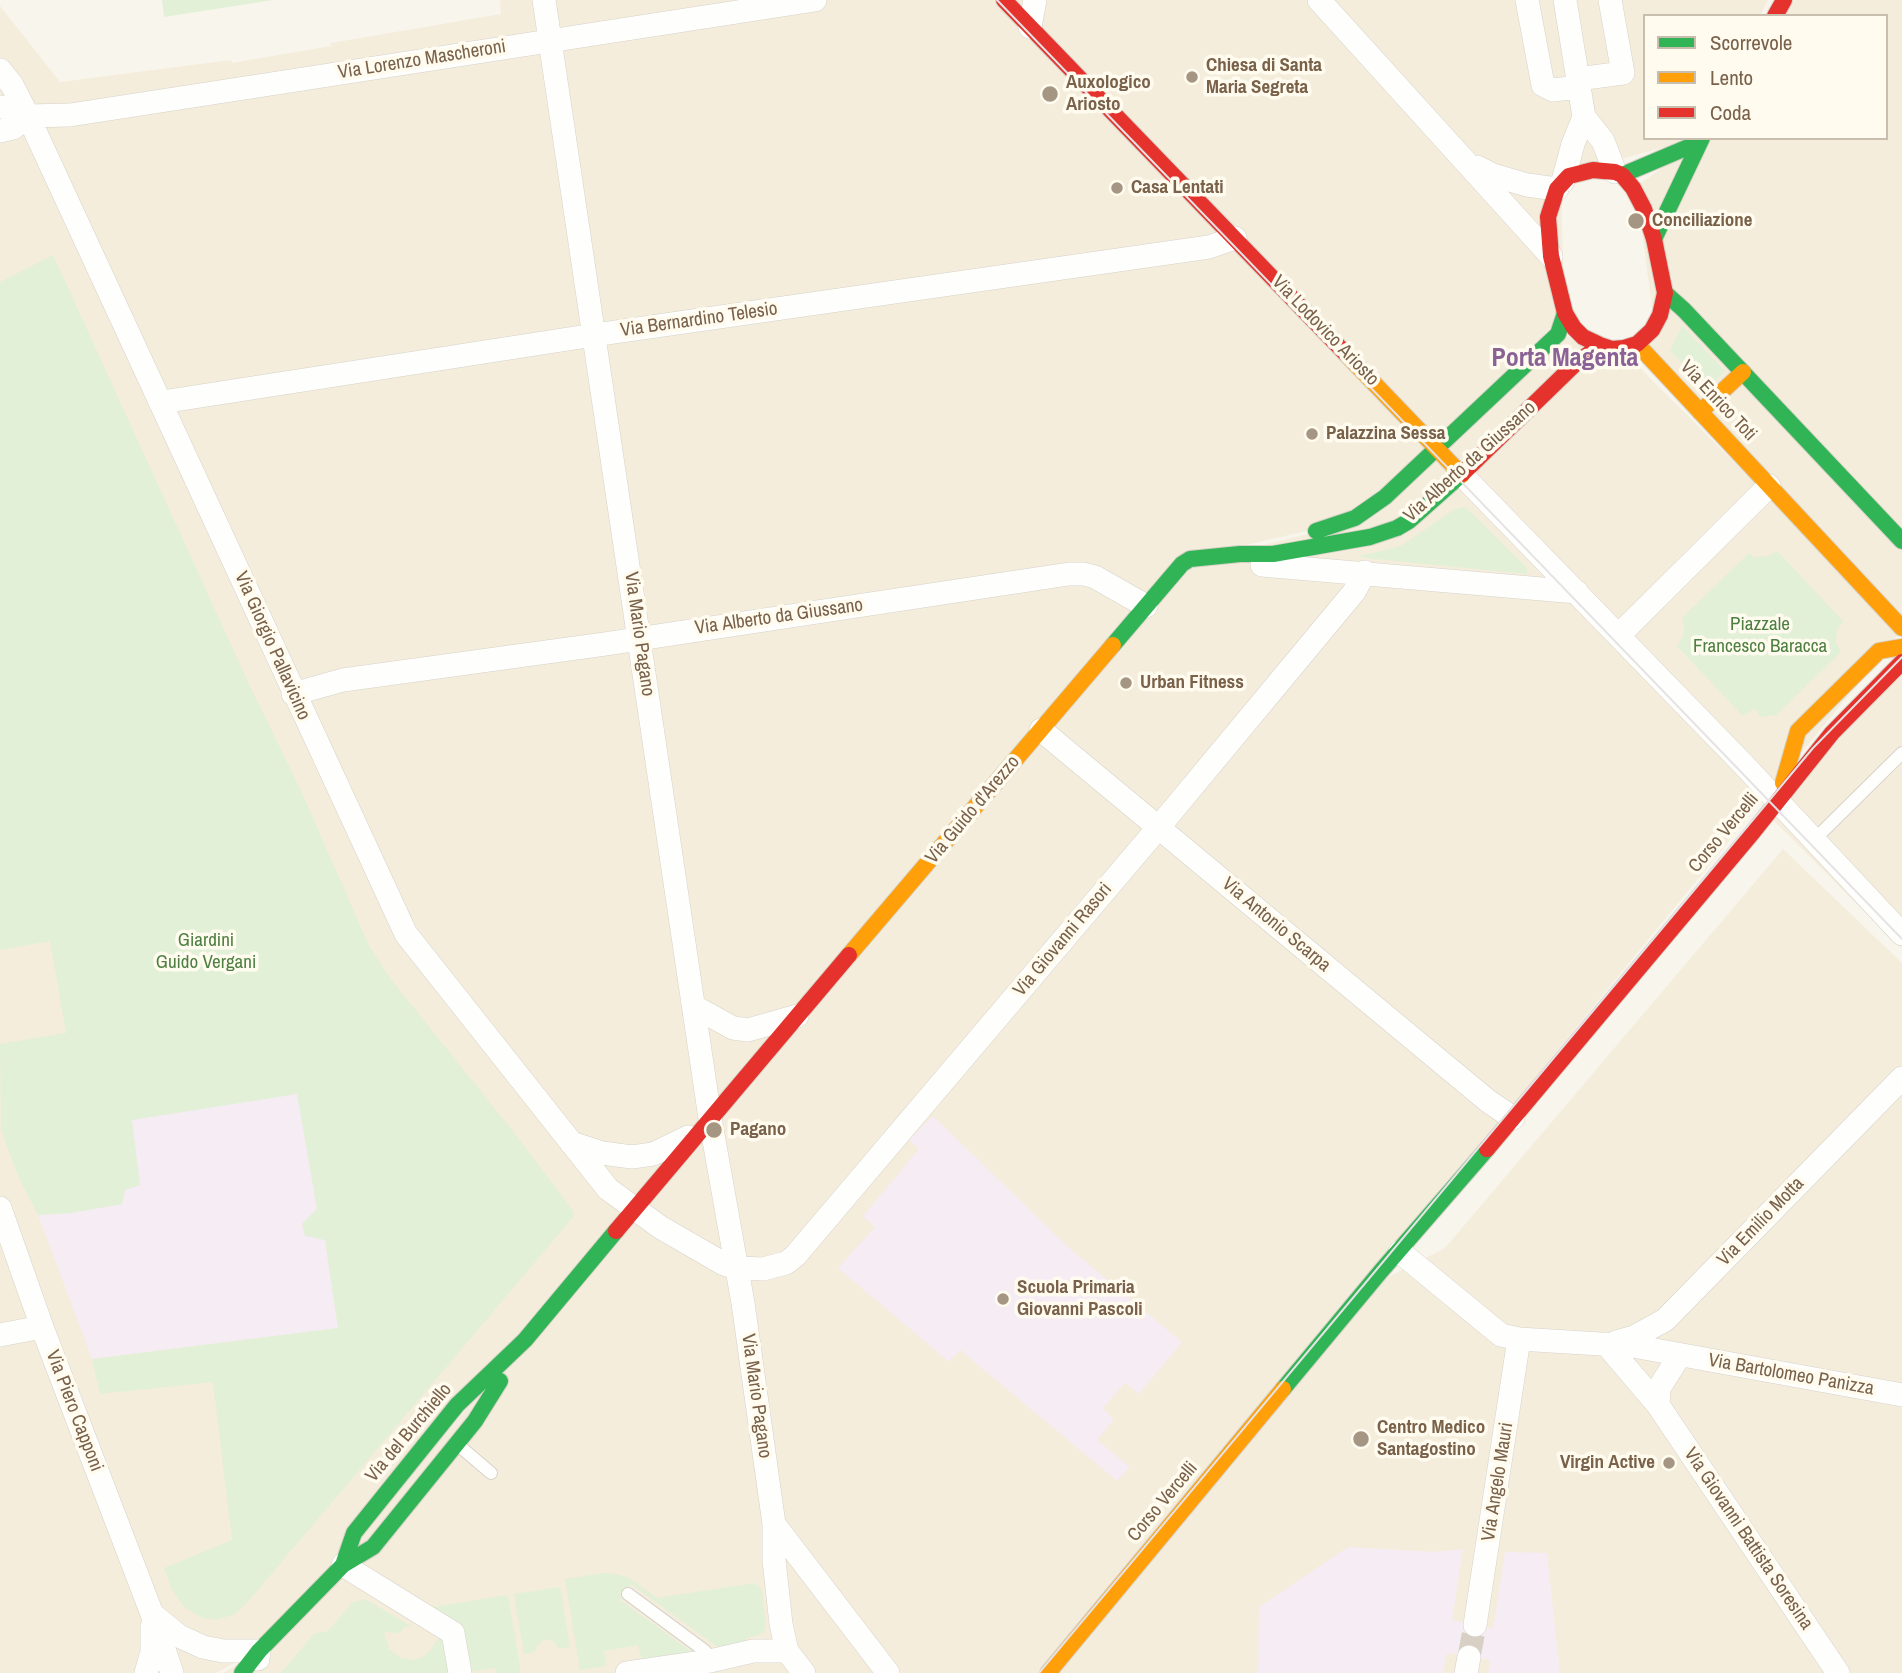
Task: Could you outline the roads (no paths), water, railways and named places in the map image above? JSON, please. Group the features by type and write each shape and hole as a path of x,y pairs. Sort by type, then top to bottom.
{"main road":[{"name":"Via Lodovico Ariosto","path":"1004,0 1462,475"},
{"path":"1618,173 1639,198 1654,239 1665,293 1660,315 1652,330 1637,344 1612,349 1583,337 1565,313 1551,256 1548,217 1560,185 1580,172 1593,170 1618,173 1701,140"},
{"path":"1654,239 1701,140"},
{"name":"Via Enrico Toti","path":"1665,293 1902,541"},
{"name":"Via Alberto da Giussano","path":"1240,554 1275,541 1338,526 1355,518 1385,497 1558,334 1565,313"},
{"name":"Via Enrico Toti","path":"1637,344 1769,486"},
{"name":"Via Alberto da Giussano","path":"1146,606 1182,564 1190,559 1273,554 1383,534 1409,521 1462,475 1573,366 1600,345"},
{"path":"1700,412 1743,372"},
{"path":"1769,486 1902,628"},
{"path":"1874,600 1896,600"},
{"name":"Via Guido d'Arezzo","path":"710,1118 1146,606"},
{"path":"1777,802 1798,731 1879,651 1902,648"},
{"path":"1777,802 1838,726 1902,662"},
{"name":"Corso Vercelli","path":"1755,853 1777,802"},
{"name":"Corso Vercelli","path":"1048,1673 1777,802"},
{"path":"1606,1007 1629,1006"},
{"name":"Via del Burchiello","path":"343,1565 354,1533 457,1405 525,1340 710,1118"},
{"path":"1488,1127 1513,1118"},
{"name":"Corso Vercelli","path":"1394,1282 1400,1252 1415,1205"},
{"name":"Via del Burchiello","path":"236,1670 257,1662 343,1565 373,1547 475,1421 525,1340"},
{"path":"1310,1357 1336,1354"}],"street":[{"name":"Via Mario Pagano","path":"544,0 710,1118 737,1268 775,1524 774,1560 781,1624 787,1651"},
{"name":"Via Lorenzo Mascheroni","path":"28,116 69,114 815,0"},
{"path":"1030,27 1035,0"},
{"path":"1319,0 1551,256"},
{"path":"1527,0 1543,85 1553,90 1623,72 1611,0"},
{"path":"1565,0 1584,117 1602,141 1618,173"},
{"name":"Via Giorgio Pallavicino","path":"0,70 12,85 28,116 405,934 608,1189 633,1209"},
{"path":"0,107 10,108 28,116 13,128 0,131"},
{"path":"1468,162 1527,185 1560,185 1584,117"},
{"name":"Via Bernardino Telesio","path":"162,402 594,335 1209,247 1235,238"},
{"name":"Via Lodovico Ariosto","path":"1462,475 1619,635"},
{"path":"1769,486 1619,635 1902,934"},
{"name":"Via Alberto da Giussano","path":"1240,554 1264,566 1365,572 1577,592"},
{"name":"Via Giovanni Rasori","path":"737,1268 776,1267 786,1264 795,1256 1158,828 1354,592 1365,572"},
{"name":"Via Alberto da Giussano","path":"293,694 343,680 1069,574 1095,577 1146,606"},
{"name":"Via Antonio Scarpa","path":"1041,730 1488,1101 1513,1118"},
{"path":"695,1007 733,1028 748,1030 800,1015"},
{"name":"Via Emilio Motta","path":"1606,1344 1634,1337 1665,1320 1902,1078"},
{"path":"571,1143 602,1153 632,1157 653,1154 687,1138 710,1118"},
{"name":"Via Piero Capponi","path":"0,1208 172,1673"},
{"path":"633,1209 704,1254 737,1268"},
{"path":"1400,1252 1501,1335 1519,1339"},
{"path":"1658,1405 1659,1388 1680,1355 1665,1320"},
{"path":"0,1335 42,1327"},
{"name":"Via Bartolomeo Panizza","path":"1519,1339 1606,1344 1902,1395"},
{"name":"Via Angelo Mauri","path":"1475,1625 1519,1339"},
{"path":"1606,1344 1658,1405"},
{"name":"Via Giovanni Battista Soresina","path":"1658,1405 1807,1641 1838,1673"},
{"path":"775,1524 888,1673"},
{"path":"343,1565 415,1612 453,1633 460,1673"},
{"path":"152,1614 179,1636 203,1647 257,1662"},
{"path":"146,1673 152,1652 152,1614"},
{"path":"627,1673 710,1661 753,1651 787,1651 804,1673"}],"lane":[{"path":"1813,841 1902,753"},
{"path":"457,1444 491,1473"},
{"path":"628,1594 705,1651 710,1661"}],"tunnel":[{"path":"1469,1657 1475,1625"}],"tram line":[{"path":"997,0 1902,939"},
{"path":"1039,1673 1813,748 1902,657"}],"place":[{"name":"Chiesa di Santa Maria Segreta","path":"1192,77"},
{"name":"Auxologico Ariosto","path":"1050,94"},
{"name":"Casa Lentati","path":"1117,188"},
{"name":"Conciliazione","path":"1636,221"},
{"name":"Palazzina Sessa","path":"1312,434"},
{"name":"Urban Fitness","path":"1126,683"},
{"name":"Pagano","path":"714,1130"},
{"name":"Scuola Primaria Giovanni Pascoli","path":"1003,1299"},
{"name":"Centro Medico Santagostino","path":"1361,1439"},
{"name":"Virgin Active","path":"1669,1463"}],"district":[{"name":"Porta Magenta","path":"1565,359"}],"park label":[{"name":"Piazzale Francesco Baracca","path":"1760,636"},
{"name":"Giardini Guido Vergani","path":"206,952"}]}
